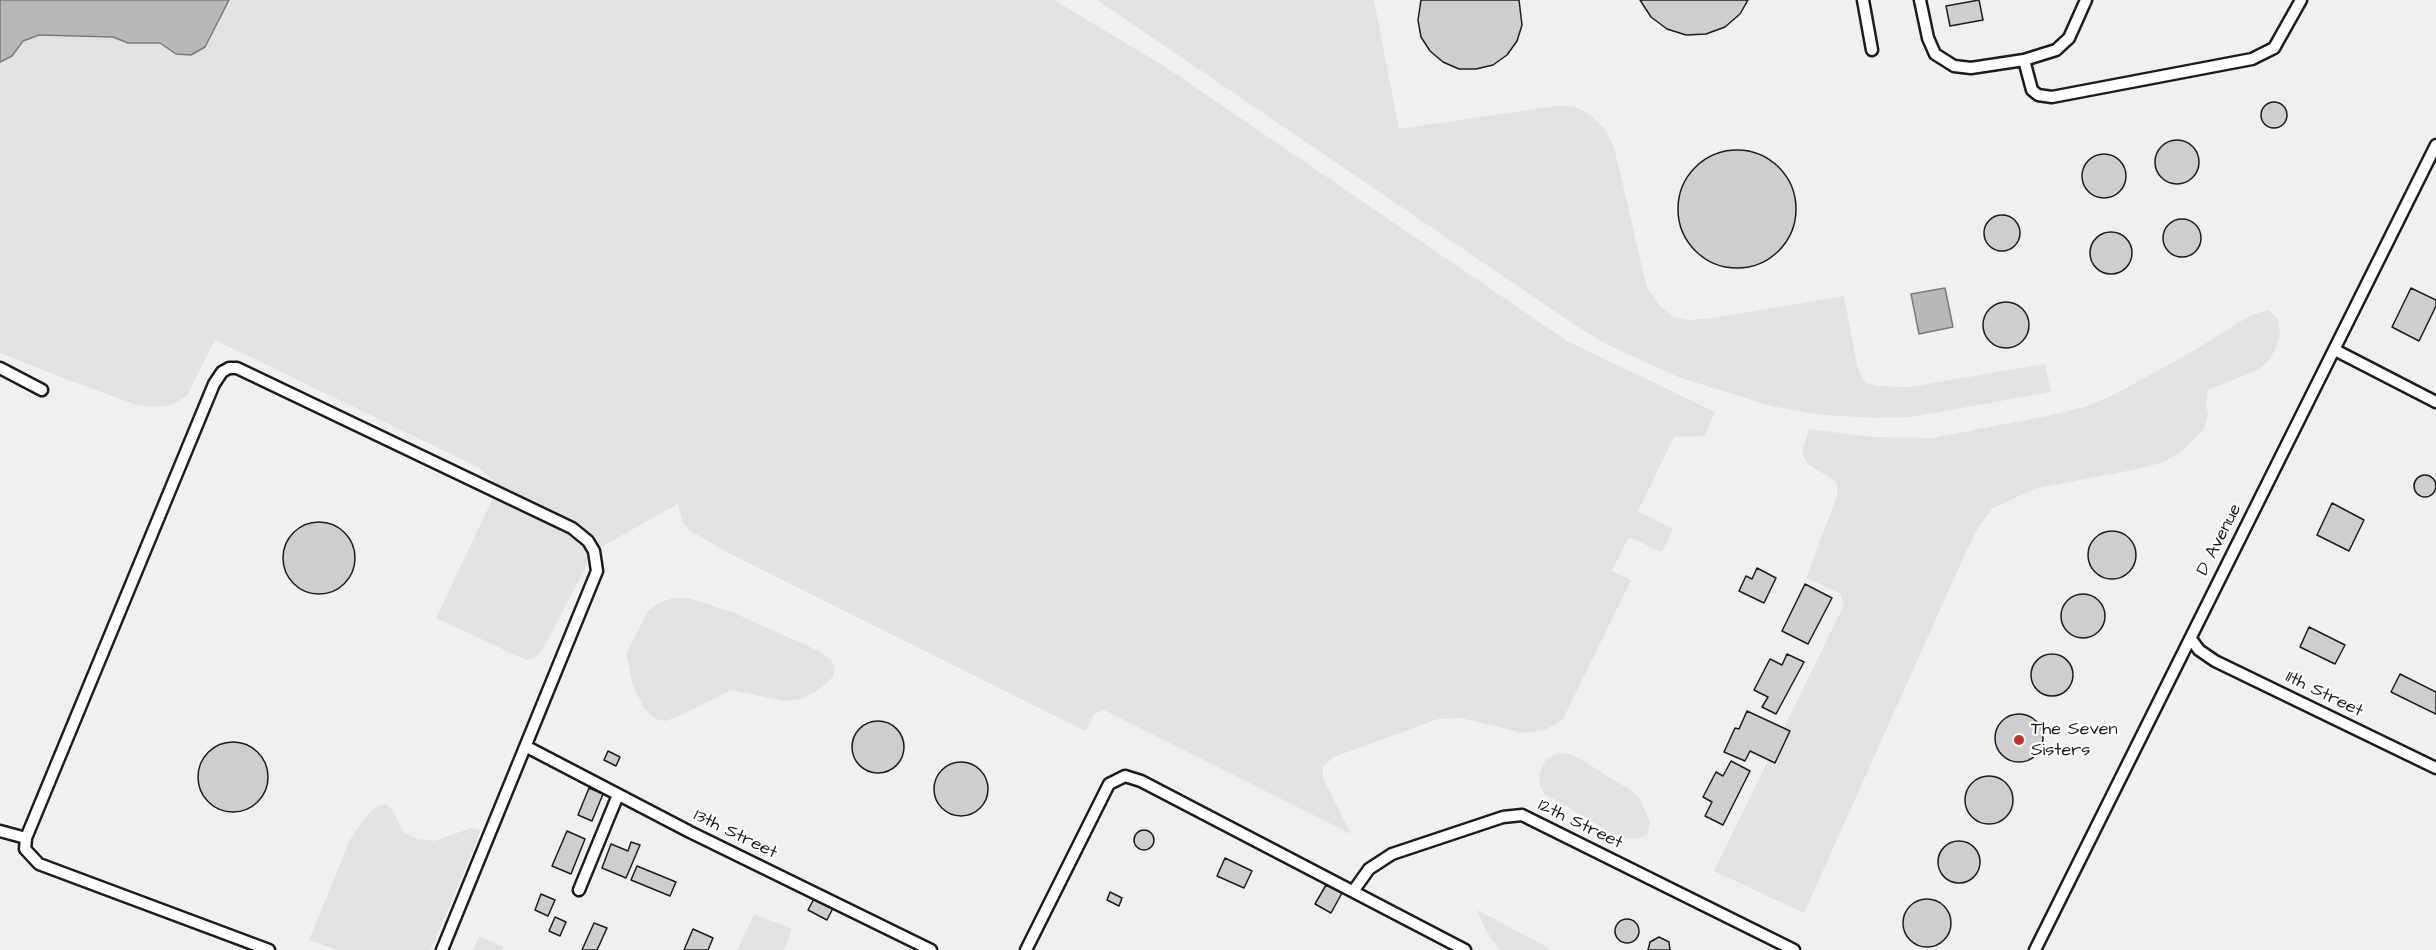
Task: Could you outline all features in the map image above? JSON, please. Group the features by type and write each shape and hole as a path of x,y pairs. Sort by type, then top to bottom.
{"lane":[{"path":"1863,0 1872,51"},
{"path":"1920,0 1931,47 1935,54 1948,63 1971,68 2024,60 2049,53 2063,44 2073,31 2086,0"},
{"path":"2024,60 2032,90 2038,95 2052,97 2252,59 2274,48 2301,0"},
{"name":"D Avenue","path":"2035,950 2191,639 2211,592 2335,350 2436,145"},
{"path":"2335,350 2436,402"},
{"path":"0,368 42,390"},
{"path":"268,950 39,864 25,849 26,838 214,384 218,376 229,368 246,370 564,524 588,542 597,560 597,571 442,950"},
{"name":"11th Street","path":"2191,639 2199,650 2216,661 2436,768"},
{"name":"13th Street","path":"526,747 932,950"},
{"path":"1026,950 1109,784 1125,776 1141,781 1354,890 1465,950"},
{"path":"579,890 618,795"},
{"name":"12th Street","path":"1354,890 1369,869 1392,854 1503,817 1522,815 1794,950"},
{"path":"0,831 26,838"}],"shaded area":[{"path":"0,0 229,0 205,47 191,55 176,54 160,43 128,43 113,37 39,35 23,41 12,56 0,62"},
{"path":"229,0 1054,0 1167,68 1567,341 1715,412 1705,436 1674,437 1638,511 1673,529 1662,552 1629,537 1612,571 1631,580 1563,719 1545,730 1524,733 1461,718 1438,719 1334,757 1323,766 1323,778 1351,834 1104,710 1094,714 1086,731 730,554 689,530 682,520 678,504 594,551 542,651 526,660 436,618 494,496 493,480 480,468 215,340 187,396 171,405 154,407 137,405 0,353 0,62 12,56 23,41 39,35 113,37 128,43 160,43 176,54 205,46"},
{"path":"250,0 2436,0 2436,950 784,950 792,929 754,914 737,950 0,950 0,293"},
{"path":"1097,0 1374,0 1399,129 1556,106 1573,106 1588,113 1604,128 1614,147 1647,288 1659,305 1673,317 1689,320 1712,318 1844,296 1858,370 1866,383 1877,386 1910,387 2045,364 2051,392 1911,417 1874,418 1824,415 1771,406 1678,377 1606,344 1572,323"},
{"path":"1945,288 1953,327 1919,334 1911,294"},
{"path":"2268,310 2278,319 2280,336 2271,358 2258,370 2208,390 2206,403 2208,415 2204,428 2185,449 2164,462 2138,469 2033,489 1992,509 1978,528 1965,554 1804,913 1714,871 1844,605 1840,593 1806,578 1837,496 1837,482 1808,464 1802,454 1809,429 1872,437 1932,438 2088,406 2115,394 2190,353 2251,315"},
{"path":"674,598 689,598 734,613 812,648 831,659 835,667 833,677 817,691 801,699 783,701 732,690 666,721 656,719 645,709 633,686 626,654 648,611 660,602"},
{"path":"1566,753 1577,757 1639,797 1650,822 1648,833 1639,838 1629,839 1613,834 1545,794 1540,787 1539,776 1545,761 1555,754"},
{"path":"386,804 393,811 404,833 417,839 434,841 471,828 481,830 431,950 338,950 309,940 350,840 368,814 376,807"},
{"path":"1477,910 1553,950 1500,950 1485,929"},
{"path":"754,914 792,929 784,950 737,950"},
{"path":"479,936 503,947 502,950 473,950"}],"building":[{"path":"1421,0 1519,0 1522,25 1517,41 1507,55 1493,65 1476,69 1459,69 1443,62 1430,51 1421,37 1418,20"},
{"path":"1640,0 1748,0 1740,14 1725,27 1706,34 1686,35 1667,29 1651,17"},
{"path":"1979,0 1983,20 1950,26 1946,6"},
{"path":"2274,102 2283,106 2287,115 2283,124 2274,128 2265,124 2261,115 2265,106"},
{"path":"2177,140 2186,141 2193,146 2198,153 2198,171 2193,178 2186,183 2177,184 2168,183 2161,178 2156,171 2155,162 2156,153 2161,146 2168,141"},
{"path":"1737,150 1760,154 1779,167 1792,186 1796,209 1792,232 1779,251 1760,264 1737,268 1714,264 1695,251 1682,232 1678,209 1682,186 1695,167 1714,154"},
{"path":"2104,154 2119,161 2126,176 2119,191 2104,198 2089,191 2082,176 2089,161"},
{"path":"2002,215 2015,220 2020,233 2015,246 2002,251 1989,246 1984,233 1989,220"},
{"path":"2182,219 2196,224 2201,238 2196,252 2182,257 2168,252 2163,238 2168,224"},
{"path":"2111,232 2126,238 2132,253 2126,268 2111,274 2096,268 2090,253 2096,238"},
{"path":"2411,288 2436,300 2436,306 2419,341 2392,327"},
{"path":"2006,302 2015,303 2022,309 2028,316 2028,334 2022,341 2015,347 2006,348 1997,347 1990,341 1984,334 1983,325 1984,316 1990,309 1997,303"},
{"path":"2425,475 2433,478 2436,486 2433,494 2425,497 2417,494 2414,486 2417,478"},
{"path":"2332,503 2364,520 2349,551 2317,535"},
{"path":"326,522 345,532 353,544 355,558 353,572 345,584 333,592 312,594 293,584 285,572 283,551 293,532 305,524"},
{"path":"2112,531 2129,538 2136,555 2129,572 2112,579 2095,572 2088,555 2095,538"},
{"path":"1757,568 1776,578 1764,603 1739,591 1746,576 1752,579"},
{"path":"1805,584 1832,598 1808,644 1782,631"},
{"path":"2083,594 2092,595 2099,600 2104,607 2104,625 2099,632 2092,637 2083,638 2074,637 2067,632 2062,625 2061,616 2062,607 2067,600 2074,595"},
{"path":"2309,627 2345,645 2335,664 2300,647"},
{"path":"1787,654 1804,662 1776,714 1762,707 1768,697 1754,690 1770,659 1782,665"},
{"path":"2052,654 2060,655 2067,660 2072,667 2072,683 2067,690 2060,695 2052,696 2044,695 2037,690 2032,683 2031,675 2032,667 2037,660 2044,655"},
{"path":"2400,674 2436,692 2436,714 2391,692"},
{"path":"1747,711 1790,731 1775,763 1750,751 1745,761 1724,752 1735,728 1739,729"},
{"name":"The Seven Sisters","path":"2014,714 2024,714 2036,721 2043,733 2043,743 2036,755 2024,762 2014,762 1999,751 1995,743 1995,733 2006,718"},
{"path":"873,721 883,721 897,728 904,747 897,766 883,773 873,773 863,769 856,762 852,752 852,742 856,732 863,725"},
{"path":"233,742 252,748 262,758 268,777 262,796 252,806 233,812 214,806 204,796 198,777 204,758 214,748"},
{"path":"608,751 620,757 616,766 604,760"},
{"path":"1731,761 1750,771 1723,825 1705,816 1712,802 1703,797 1716,772 1723,776"},
{"path":"961,762 971,764 980,770 986,779 988,789 986,799 980,808 971,814 961,816 951,814 942,808 936,799 934,789 936,779 942,770 951,764"},
{"path":"1984,776 1994,776 2006,783 2013,795 2013,805 2006,817 1994,824 1984,824 1969,813 1965,805 1965,795 1976,780"},
{"path":"589,788 603,794 592,821 578,815"},
{"path":"1144,830 1151,833 1154,840 1151,847 1144,850 1137,847 1134,840 1137,833"},
{"path":"567,831 585,839 571,874 552,866"},
{"path":"1959,841 1967,842 1974,847 1979,854 1979,870 1974,877 1967,882 1959,883 1951,882 1944,877 1939,870 1938,862 1939,854 1944,847 1951,842"},
{"path":"631,842 640,845 626,878 602,868 611,844 628,851"},
{"path":"1225,858 1252,871 1244,888 1217,876"},
{"path":"637,866 676,882 670,896 631,880"},
{"path":"1326,885 1342,893 1331,913 1315,904"},
{"path":"1110,892 1122,898 1119,906 1107,900"},
{"path":"541,894 555,900 548,916 535,910"},
{"path":"815,897 834,906 827,920 808,910"},
{"path":"1927,899 1944,906 1951,923 1944,940 1927,947 1910,940 1903,923 1910,906"},
{"path":"555,917 566,922 560,936 549,931"},
{"path":"1627,919 1635,923 1639,931 1635,939 1627,943 1619,939 1615,931 1619,923"},
{"path":"594,923 607,928 597,950 582,950"},
{"path":"693,929 713,938 708,950 684,950"},
{"path":"1659,937 1669,942 1670,950 1648,950 1650,942"}],"place":[{"name":"The Seven Sisters","path":"2019,740"}]}
